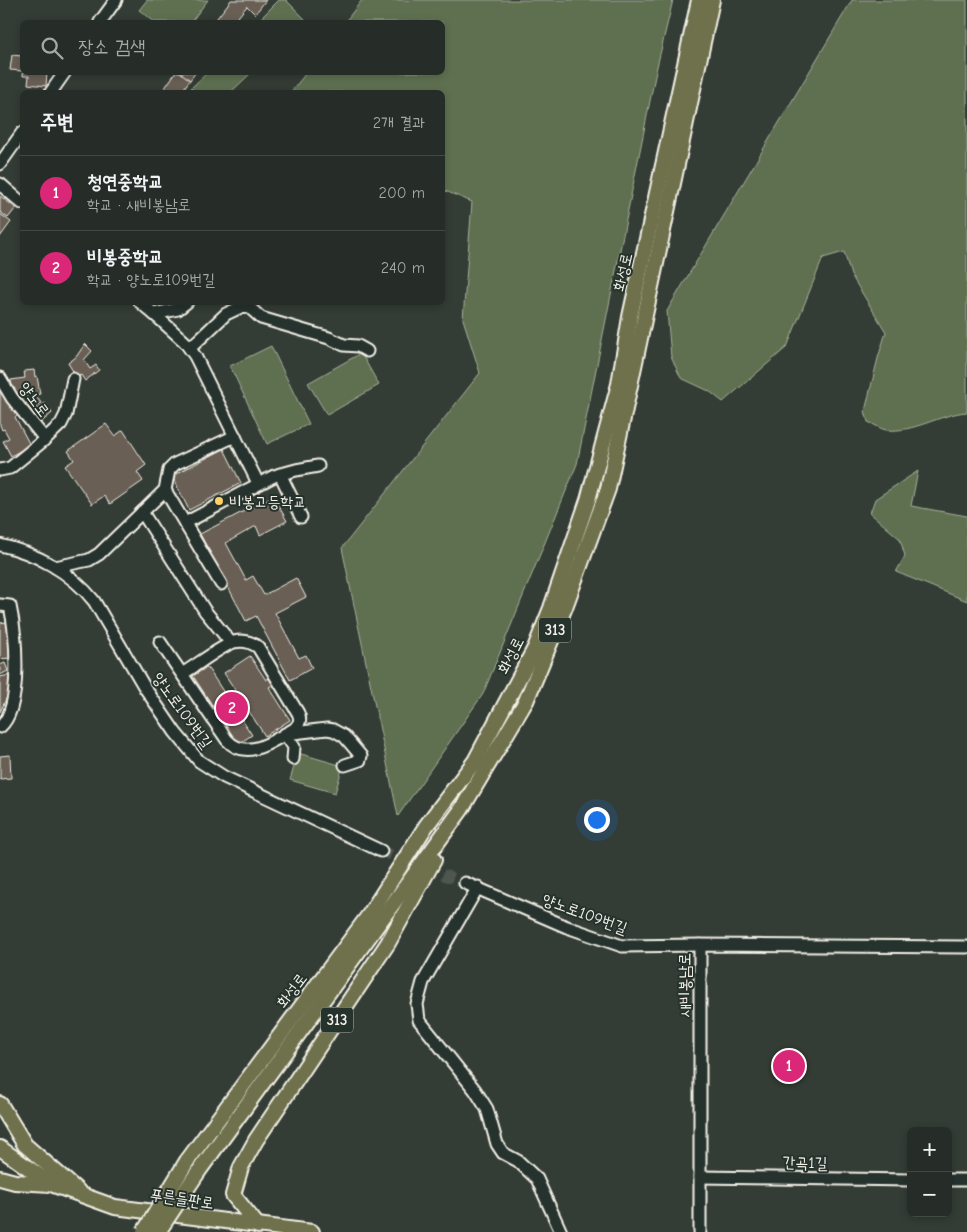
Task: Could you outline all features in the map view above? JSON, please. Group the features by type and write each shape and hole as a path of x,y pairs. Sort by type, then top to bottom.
{"main road":[{"name":"화성로","path":"144,1232 188,1161 369,915 426,826 474,761 535,648 551,608 588,500 619,384 630,317 699,0"},
{"name":"화성로","path":"158,1232 198,1172 461,810 526,701 565,607 608,489 712,0"},
{"name":"313","path":"258,1226 233,1195 241,1167 256,1140 388,942 461,810"},
{"path":"0,1104 25,1145 85,1196"},
{"name":"푸른들판로","path":"0,1149 51,1184 115,1206 312,1232"},
{"path":"0,1149 0,1164"},
{"name":"푸른들판로","path":"0,1178 15,1182 51,1184"},
{"path":"0,1191 15,1182"}],"street":[{"path":"101,20 116,0"},
{"path":"52,90 63,75"},
{"path":"2,159 20,136"},
{"path":"0,184 20,201"},
{"path":"144,305 190,348 258,483"},
{"path":"154,314 178,309 183,305"},
{"path":"190,348 226,314 243,306 249,306 261,318 329,338 344,346 358,346 367,351"},
{"name":"양노로","path":"0,378 12,398 45,439"},
{"name":"양노로","path":"0,470 10,468 64,421 73,379"},
{"path":"54,567 94,557 165,490 169,470 175,464 235,436"},
{"path":"185,523 258,483 280,474 318,466"},
{"path":"280,474 301,517"},
{"path":"165,490 221,584"},
{"path":"142,512 205,611 231,643"},
{"name":"양노로109번길","path":"0,545 19,550 54,567 78,583 94,601 145,688 175,732 199,761 224,777 381,851"},
{"path":"0,605 10,606 14,626 16,677 7,721 0,727"},
{"path":"160,642 227,740 235,746 256,749 285,734 297,726 300,720 298,713 258,647 248,642 231,643 182,674"},
{"path":"285,734 327,729 337,731 344,736 361,756 360,760 345,765"},
{"path":"285,734 294,747 293,759"},
{"name":"양노로109번길","path":"465,883 567,927 622,946 700,946"},
{"path":"478,887 423,982 417,1004 419,1020 475,1090 487,1108 497,1144 504,1153 518,1161 536,1178 561,1232"},
{"name":"새비봉남로","path":"700,1232 700,946 967,947"},
{"name":"간곡1길","path":"700,1177 907,1180"},
{"path":"952,1180 967,1180"}],"green space":[{"path":"147,0 208,0 193,20 152,20 139,10"},
{"path":"279,0 286,0 305,19 304,20 259,20"},
{"path":"362,0 673,0 656,71 577,464 483,694 398,816 342,548 480,373 463,319 472,202 445,191 445,90 293,90 304,75 445,75 445,20 347,20"},
{"path":"852,0 967,0 967,412 957,413 907,429 886,430 868,422 865,411 886,332 851,275 844,252 823,258 787,347 723,402 709,391 681,378 671,357 667,311"},
{"path":"205,75 249,75 233,90 193,90 191,88"},
{"path":"271,346 309,424 267,444 230,366"},
{"path":"361,353 379,385 327,415 308,383"},
{"path":"918,471 911,506 967,516 967,601 896,572 905,556 900,539 870,513 875,499"},
{"path":"298,753 343,766 335,793 290,780"}],"building":[{"path":"231,0 266,0 255,14 247,6 236,20 216,20"},
{"path":"12,55 20,56 20,71 10,70"},
{"path":"47,75 46,86 28,84 29,76 23,76"},
{"path":"174,75 184,75 190,80 182,90 163,90"},
{"path":"184,75 194,75 190,80"},
{"path":"0,196 16,208 8,218 0,212"},
{"path":"0,214 11,222 0,237"},
{"path":"85,344 92,351 84,360 90,369 96,365 99,370 85,381 81,375 77,378 68,363 76,357"},
{"path":"34,370 40,394 13,398 11,380 25,378 24,371"},
{"path":"0,381 19,415 15,417 30,445 11,456 3,441 9,438 0,425"},
{"path":"36,396 41,403 36,406 38,409 45,403 52,413 38,425 24,405"},
{"path":"106,424 115,436 123,430 146,465 137,472 143,481 110,504 104,496 92,504 65,466 74,460 68,451"},
{"path":"224,449 241,483 189,510 172,476"},
{"path":"273,496 287,521 260,535 256,526 226,543 246,580 253,576 264,595 296,578 306,597 275,613 299,658 306,655 312,668 290,680 256,616 246,621 200,534"},
{"path":"7,622 10,658 0,659 0,623"},
{"path":"250,656 266,680 273,675 277,682 269,687 290,720 265,736 224,673"},
{"path":"5,663 8,671 0,675 0,665"},
{"path":"207,667 252,735 238,744 193,676"},
{"path":"10,675 12,686 0,712 0,677"},
{"path":"10,755 11,778 0,779 0,756"}],"tunnel":[{"path":"381,851 465,883"}],"place":[{"name":"비봉고등학교","path":"219,501"},
{"name":"비봉중학교","path":"232,708"},
{"name":"청연중학교","path":"789,1066"}]}
